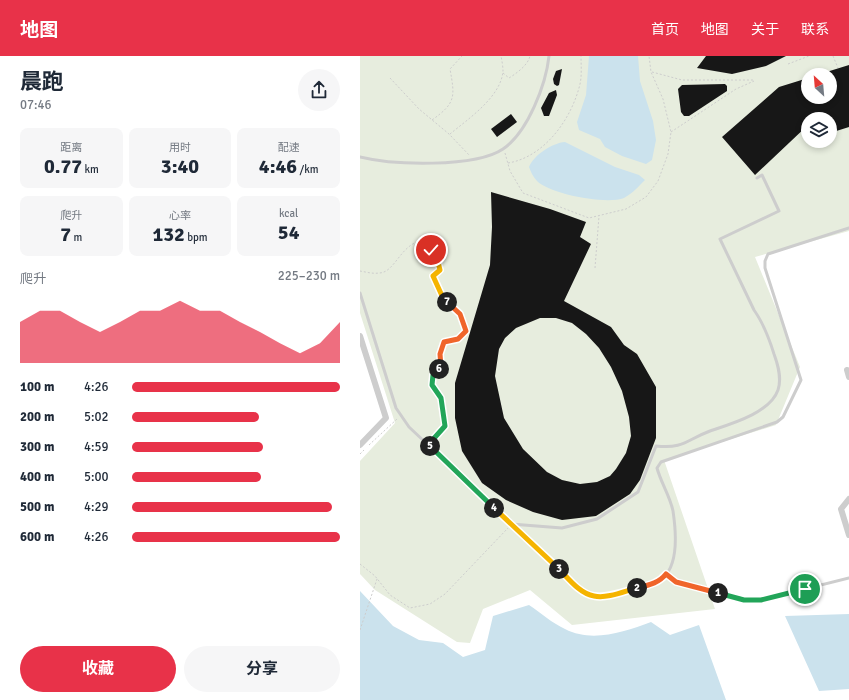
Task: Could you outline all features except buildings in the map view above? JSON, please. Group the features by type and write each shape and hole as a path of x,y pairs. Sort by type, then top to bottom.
{"street":[{"path":"360,336 386,418 360,445"},
{"path":"847,370 849,377"},
{"path":"849,499 841,509 849,536"}],"lane":[{"path":"360,157 378,161 434,163 486,157 504,149 521,130 544,84 549,56"},
{"path":"511,524 562,528 597,519 638,492 656,446 669,447 682,445 701,435 759,412 778,390 780,376 767,332 762,320 754,310 720,239 779,211 762,175 757,178"},
{"path":"360,293 396,408 400,415 428,445 582,590 594,596 604,596 652,584 662,578 670,569 674,552 674,529 672,511 657,468 661,462 777,422 782,417 801,380 765,268 765,261 768,254 849,228"},
{"path":"666,574 676,582 744,600 761,600 849,578"}],"path":[{"path":"432,120 447,109 453,99 450,69 462,56"},
{"path":"449,134 484,105 497,88 503,72 501,56"},
{"path":"503,72 509,78 529,60 530,56"},
{"path":"508,163 518,161 539,150 562,127 575,104 581,82 581,56"},
{"path":"504,149 508,163 523,193 589,218 626,209 646,197 658,181 668,154 671,132 663,99 651,72 649,56"},
{"path":"788,64 809,56"},
{"path":"833,56 838,68"},
{"path":"651,72 682,80 754,80 736,89 671,132"},
{"path":"390,78 419,109 449,134 473,159"},
{"path":"595,268 599,216"},
{"path":"360,271 379,274 389,270 400,254 418,240 427,240 440,270 433,276 443,298 460,314 466,331 458,339 444,342 440,354 441,367 433,375 432,385 441,398 445,426 428,445"},
{"path":"360,454 400,415"},
{"path":"360,564 377,579 390,595 410,608 430,604 445,594 511,524"},
{"path":"360,630 377,579"}],"green space":[{"path":"360,56 849,56 849,231 755,257 800,367 776,425 664,460 715,609 572,625 530,590 483,609 470,643 457,642 375,590 360,574 360,461 395,423 360,313"}],"water":[{"path":"589,56 638,56 640,81 653,121 656,140 652,160 646,164 622,156 605,147 600,139 579,130 577,122 586,95"},
{"path":"565,142 615,167 639,175 645,180 627,196 616,200 579,197 565,194 544,186 537,181 529,167 535,158 544,150"},
{"path":"360,591 393,626 419,640 443,643 463,657 485,650 493,616 529,605 560,627 575,633 586,635 597,636 619,632 651,622 670,635 699,625 726,700 360,700"},
{"path":"849,614 849,689 819,691 785,616"}],"route":[{"path":"431,250 438,262 440,270 433,276 443,298 460,314 466,331 458,339 444,342 440,354 441,367 433,375 432,385 441,398 445,426 428,445 582,590 594,596 604,596 652,584 666,574 676,582 744,600 761,600 805,589"}]}
